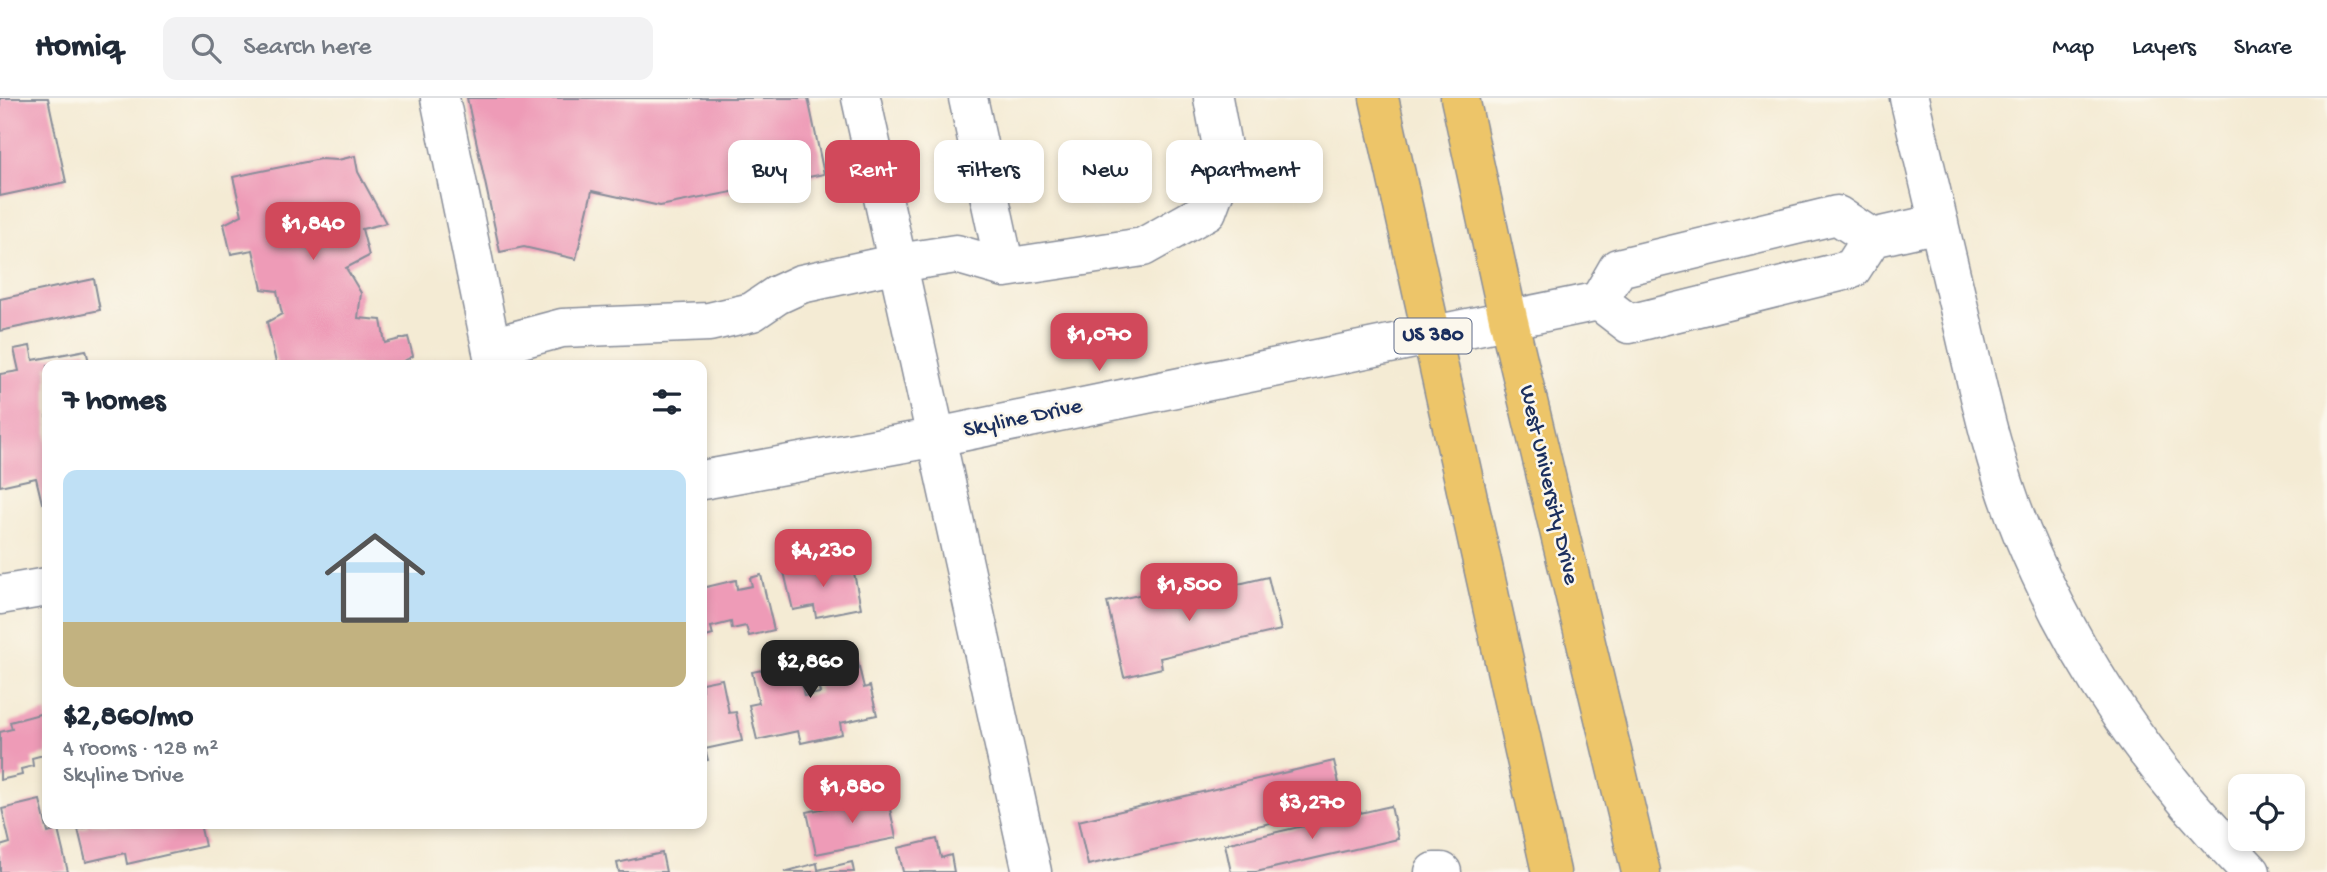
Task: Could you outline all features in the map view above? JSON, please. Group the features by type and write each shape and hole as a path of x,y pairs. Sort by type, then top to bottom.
{"highway":[{"name":"US 380","path":"1379,98 1551,872"},
{"name":"West University Drive","path":"1460,98 1508,318 1641,872"}],"street":[{"path":"440,98 493,356 562,328 709,322 752,312 801,284 898,263 956,254 1005,268 1143,247 1207,211 1226,163 1213,98"},
{"path":"861,98 1032,872"},
{"path":"968,98 1005,268"},
{"path":"1909,98 1989,433 2013,508 2041,575 2085,661 2112,705 2174,785 2251,872"},
{"path":"1872,238 1837,215 1618,268 1599,301 1629,324 1852,270 1872,238 1939,223"},
{"name":"Skyline Drive","path":"707,480 937,437 1599,301"},
{"path":"0,595 42,588"},
{"path":"1434,872 1442,872"}],"building":[{"path":"0,98 48,98 66,182 0,196"},
{"path":"467,98 808,98 824,174 811,177 811,140 728,140 728,193 660,206 592,191 576,259 524,247 500,252"},
{"path":"355,156 358,172 386,223 362,229 369,256 346,268 361,293 358,318 381,320 385,343 408,337 413,356 406,360 275,360 267,322 282,314 277,291 262,289 253,250 231,254 224,224 242,215 233,177 320,159 338,160"},
{"path":"94,279 100,310 0,331 0,299"},
{"path":"30,346 33,360 86,350 88,360 42,360 42,503 36,478 0,486 0,374 19,371 14,349"},
{"path":"832,562 835,572 853,568 861,608 816,617 814,606 793,610 784,572"},
{"path":"761,575 774,630 749,636 746,626 732,629 731,622 711,627 713,635 707,637 707,587 736,580 737,589 752,586 750,578"},
{"path":"1268,577 1281,630 1160,658 1162,668 1124,677 1107,602 1152,592 1154,604"},
{"path":"856,654 864,688 870,686 877,715 840,723 842,734 801,743 798,731 757,740 749,705 759,703 752,672 797,663 804,696 820,693 814,663"},
{"path":"722,679 729,713 736,712 742,741 707,749 707,682"},
{"path":"42,713 42,755 32,758 33,766 21,769 22,775 0,780 0,732 12,729 10,722"},
{"path":"1334,761 1344,806 1088,865 1078,821"},
{"path":"887,795 896,838 816,854 807,812"},
{"path":"40,800 42,829 47,829 48,833 58,830 68,872 0,872 0,846 10,843 2,809"},
{"path":"1391,806 1398,839 1256,872 1231,872 1225,844"},
{"path":"78,829 201,829 205,846 127,864 125,853 86,862"},
{"path":"937,839 941,858 951,855 954,872 903,872 898,848"},
{"path":"662,853 666,872 619,872 617,863"},
{"path":"852,862 854,872 784,872 817,863 818,870"}]}
